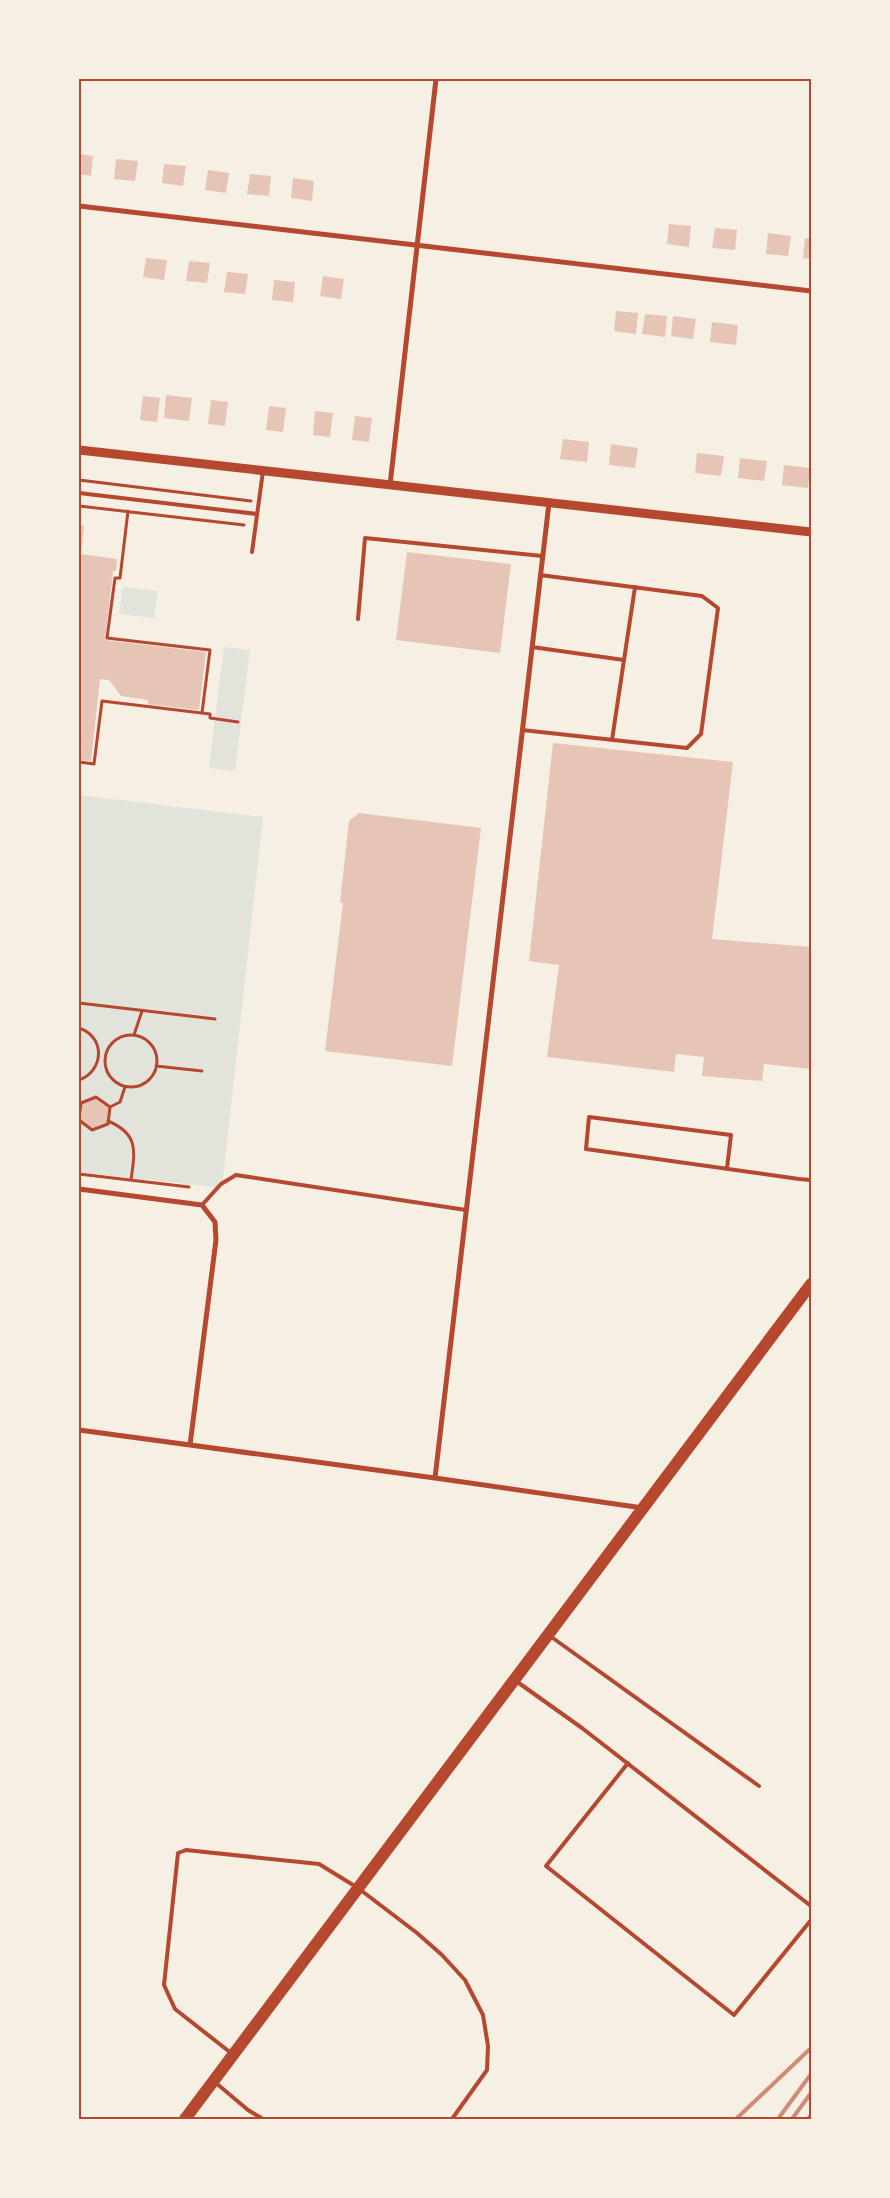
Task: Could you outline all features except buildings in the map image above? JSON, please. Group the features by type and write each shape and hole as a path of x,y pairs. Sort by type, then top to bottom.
{"main road":[{"path":"185,2119 811,1284"}],"street":[{"path":"390,485 436,79"},
{"path":"79,206 811,291"},
{"path":"79,450 811,532"},
{"path":"435,1478 548,504"},
{"path":"79,1189 202,1205 215,1222 216,1240 190,1445"},
{"path":"79,1430 643,1508"}],"lane":[{"path":"252,552 263,471"},
{"path":"79,493 257,514"},
{"path":"358,619 365,538 542,556"},
{"path":"522,730 687,748 701,734 718,608 702,596 540,575"},
{"path":"612,740 635,587"},
{"path":"532,647 624,660"},
{"path":"727,1168 731,1135 590,1117 586,1149 811,1180"},
{"path":"202,1205 221,1184 236,1176 466,1210"},
{"path":"548,1635 759,1786"},
{"path":"514,1680 628,1763 811,1906"},
{"path":"628,1763 546,1866 734,2015 811,1920"},
{"path":"233,2055 174,2009 164,1985 178,1853 186,1850 319,1864 358,1888 417,1933 442,1955 465,1980 483,2015 488,2046 487,2070 452,2119"},
{"path":"214,2081 248,2110 264,2119"}],"path":[{"path":"79,480 259,502"},
{"path":"79,506 244,525"},
{"path":"128,512 120,578 115,578 107,638 210,650 202,713"},
{"path":"79,762 94,764 102,701 210,714 210,718 238,722"},
{"path":"79,1004 216,1019"},
{"path":"134,1035 142,1011"},
{"path":"79,1028 90,1034 95,1040 99,1057 92,1073 79,1080"},
{"path":"134,1035 150,1043 155,1051 156,1066 152,1077 145,1084 137,1087 125,1087 112,1081 107,1074 104,1058 106,1050 118,1038 134,1035"},
{"path":"99,1057 104,1058"},
{"path":"156,1066 202,1071"},
{"path":"110,1107 120,1102 125,1087"},
{"path":"96,1097 110,1107 108,1124 92,1130 79,1119 80,1102 96,1097"},
{"path":"108,1121 125,1131 133,1144 134,1158 130,1180"},
{"path":"79,1174 189,1186"}],"shaded area":[{"path":"123,587 158,591 154,618 119,614"},
{"path":"224,647 250,650 235,771 209,768"},
{"path":"79,795 263,817 222,1188 79,1172"}],"railway":[{"path":"736,2119 811,2048"},
{"path":"778,2119 811,2074"},
{"path":"792,2119 811,2093"},
{"path":"808,2119 811,2115"}]}
